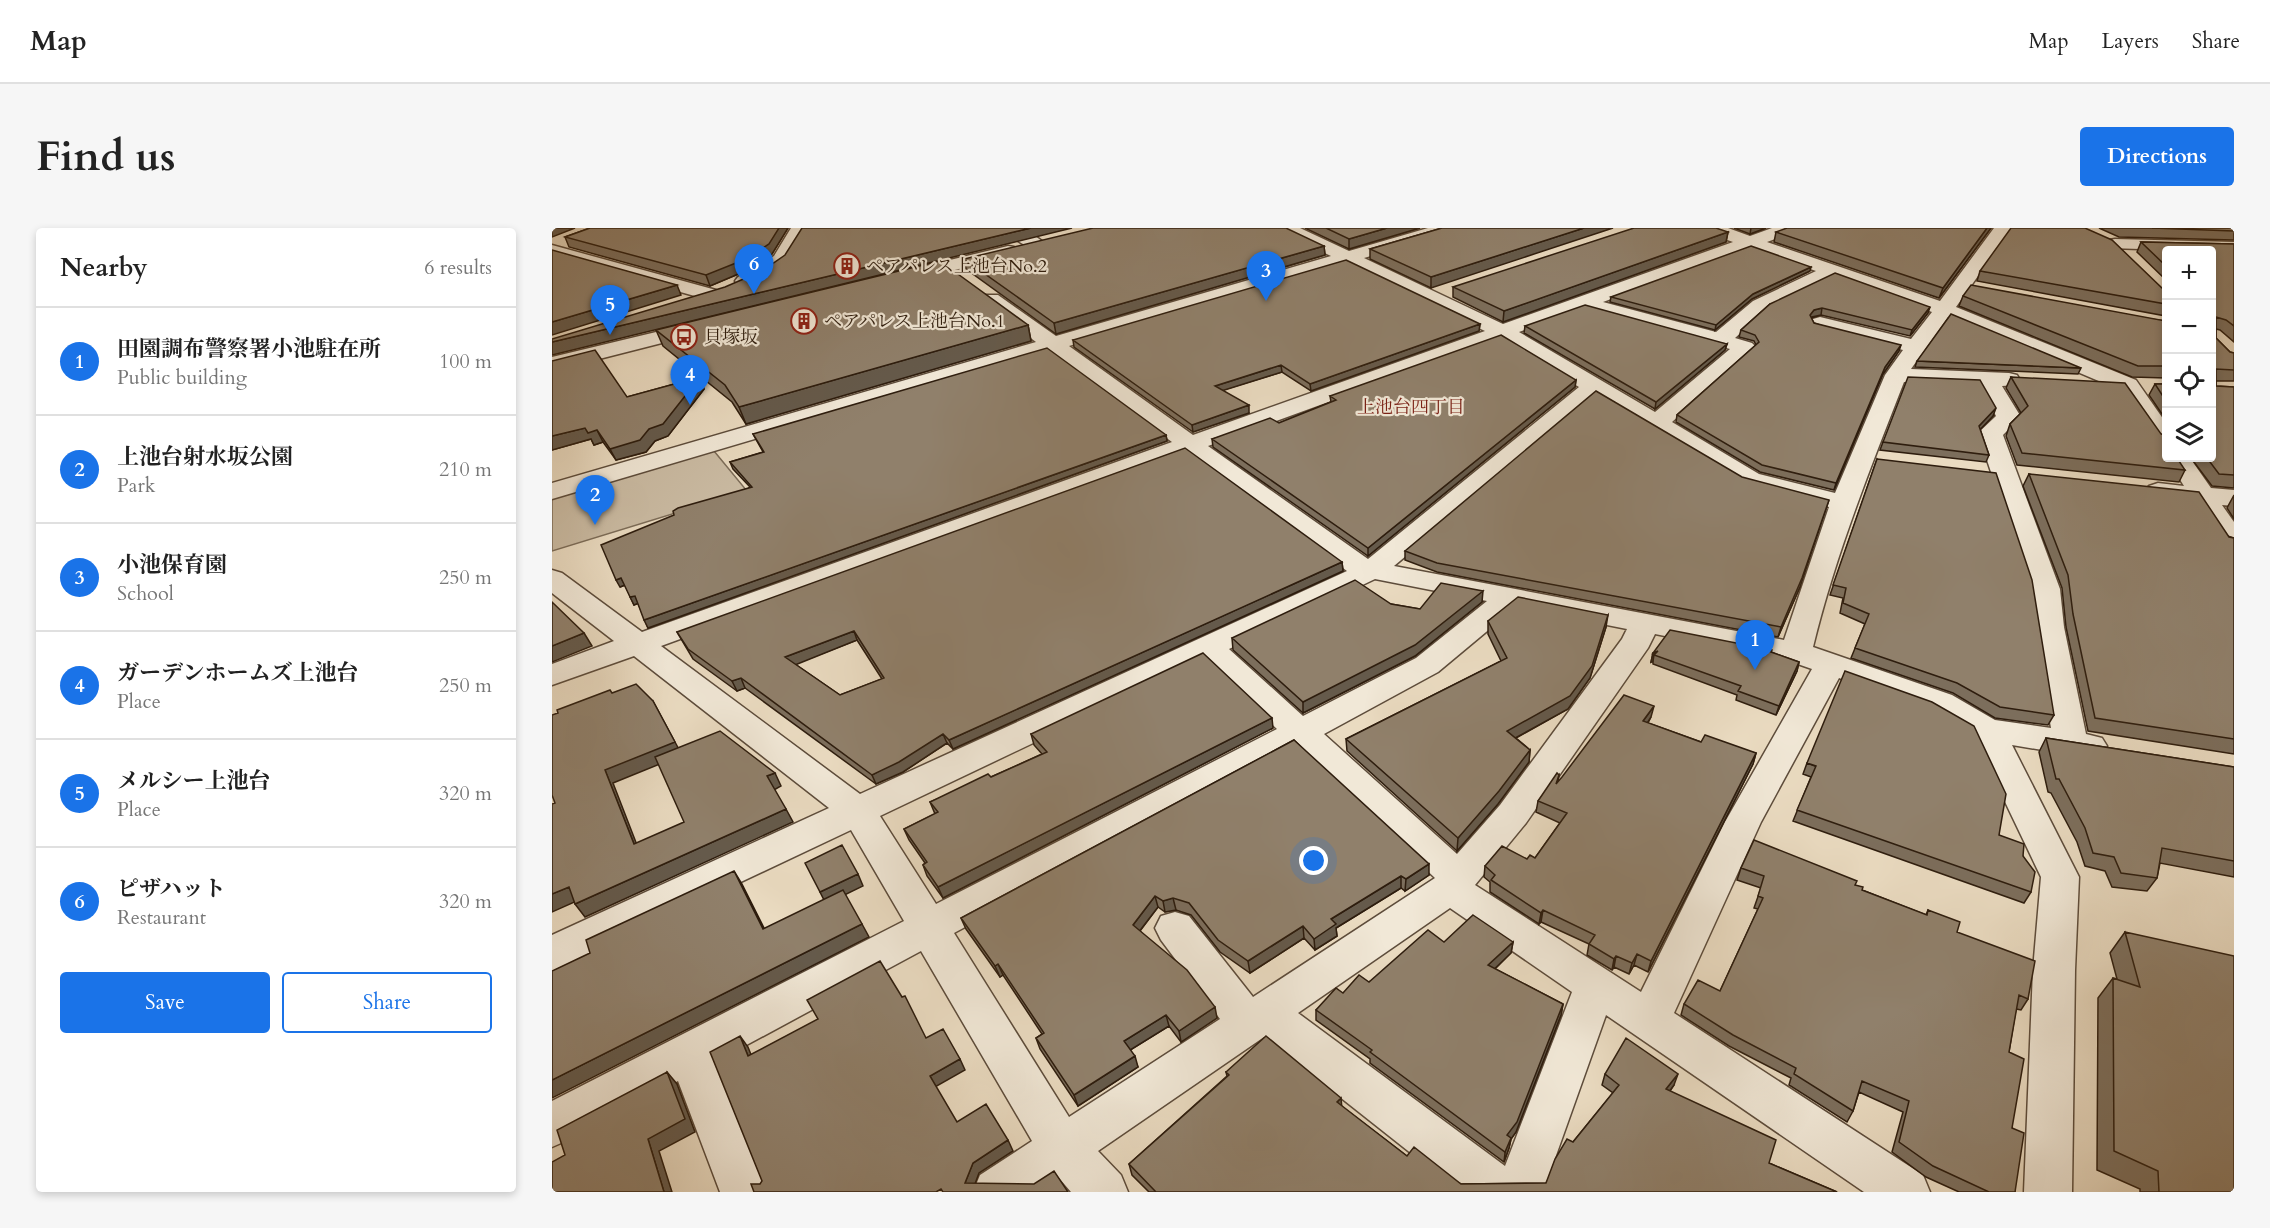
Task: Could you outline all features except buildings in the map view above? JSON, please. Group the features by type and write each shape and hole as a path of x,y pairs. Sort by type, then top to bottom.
{"street":[{"path":"675,305 753,278 781,260 800,228"},
{"path":"1012,228 1037,244"},
{"path":"1286,228 1502,331 1750,479 1844,503"},
{"path":"552,491 1447,228"},
{"path":"1711,228 1944,309 2128,385 2162,434"},
{"path":"552,675 1788,228"},
{"path":"1796,652 1805,617 1844,503 1896,375 1944,309 1970,288 2003,228"},
{"path":"2196,228 2226,247"},
{"path":"2096,235 2115,244 2132,260"},
{"path":"552,245 574,236"},
{"path":"888,280 1059,239"},
{"path":"2115,244 2226,247"},
{"path":"552,250 709,294"},
{"path":"946,266 1354,564 1372,570 1796,652 1940,703 1987,730 2118,750"},
{"path":"1719,340 1760,306 1832,270"},
{"path":"1428,297 1450,289"},
{"path":"1583,302 1744,347 1657,423"},
{"path":"552,364 726,321"},
{"path":"1820,323 1916,347"},
{"path":"1896,375 2033,381"},
{"path":"1986,379 2009,417 1990,432 2045,589 2049,627 2071,743"},
{"path":"2069,383 2157,387"},
{"path":"552,954 1372,570 1594,386"},
{"path":"1862,457 1892,462"},
{"path":"2181,462 2234,542"},
{"path":"2139,489 2234,498"},
{"path":"552,579 858,811 1063,1149 1104,1192"},
{"path":"552,1125 1298,730 1427,665 1510,597"},
{"path":"996,1192 1063,1149 1454,883 1520,805 1637,641 1644,623"},
{"path":"1208,647 1298,730 1454,883 1596,986 1906,1192"},
{"path":"1649,1021 1743,822 1831,663"},
{"path":"1987,730 2060,877 2054,981 2048,1192"},
{"path":"1175,928 1257,1018 1499,1192"},
{"path":"1520,1192 1596,986"},
{"path":"689,1052 744,1192"}],"shaded area":[{"path":"714,451 747,491 552,551 552,498"}],"place":[{"name":"ペアパレス上池台No.2","path":"847,266"},
{"name":"ピザハット","path":"754,294"},
{"name":"小池保育園","path":"1266,301"},
{"name":"ペアパレス上池台No.1","path":"804,321"},
{"name":"メルシー上池台","path":"610,335"},
{"name":"貝塚坂","path":"684,337"},
{"name":"ガーデンホームズ上池台","path":"690,405"},
{"name":"上池台射水坂公園","path":"595,525"},
{"name":"田園調布警察署小池駐在所","path":"1755,670"}],"district":[{"name":"上池台四丁目","path":"1411,407"}]}
